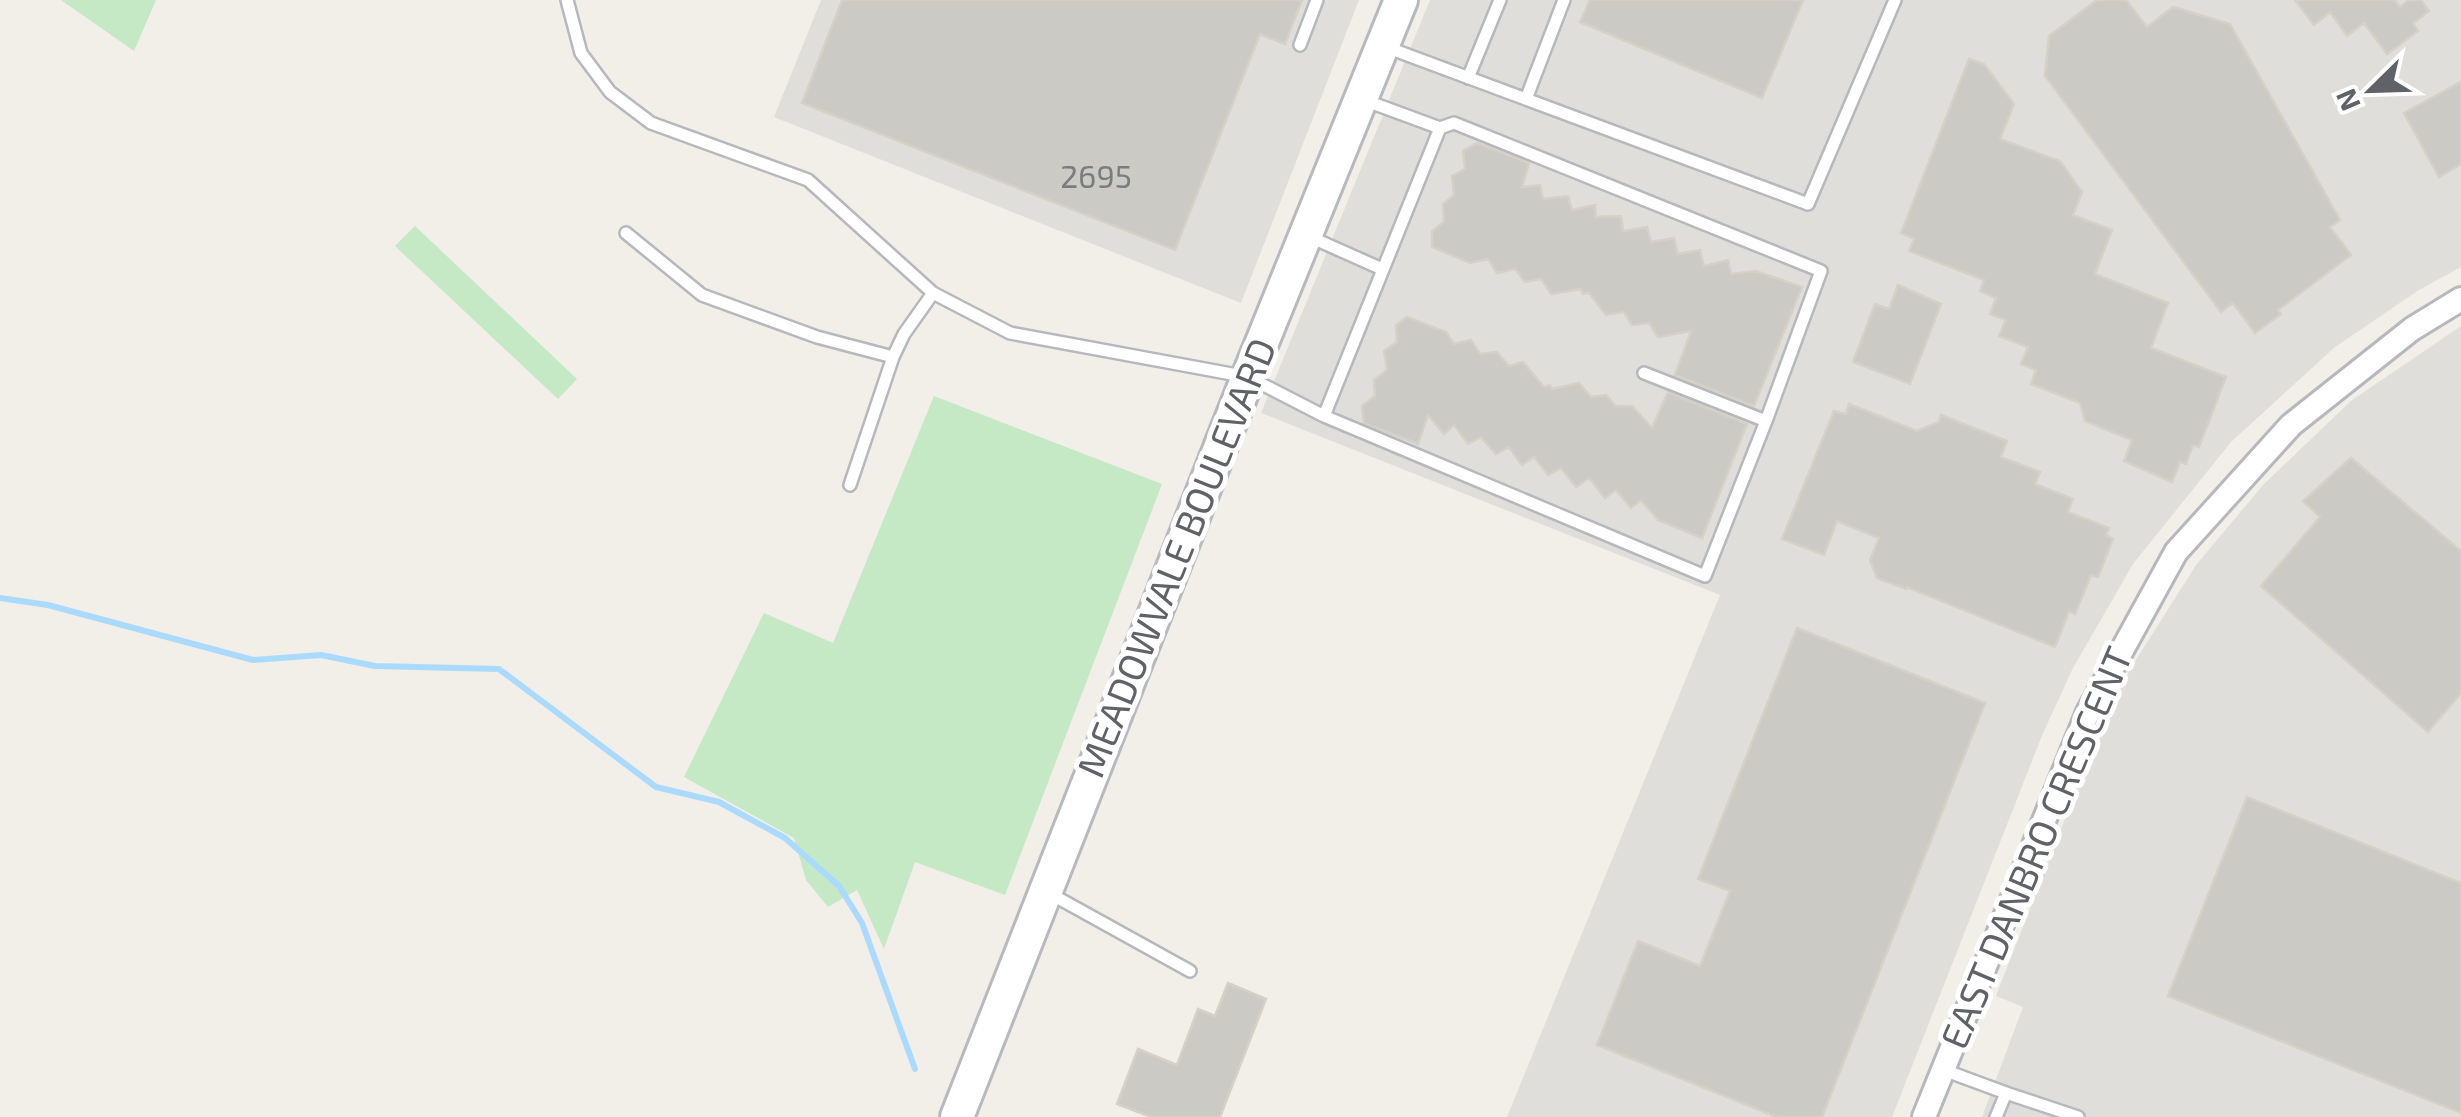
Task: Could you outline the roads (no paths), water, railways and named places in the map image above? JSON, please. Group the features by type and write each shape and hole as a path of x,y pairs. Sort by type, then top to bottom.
{"main road":[{"name":"MEADOWVALE BOULEVARD","path":"957,1117 1400,0"}],"street":[{"name":"EAST DANBRO CRESCENT","path":"1924,1117 2088,712 2176,552 2291,425 2412,329 2461,298"}],"lane":[{"path":"568,0 581,53 610,92 651,122 808,180 933,292 1010,332 1248,377 1324,416 1705,576 1822,271 1454,123 1440,128 1361,99"},
{"path":"1300,45 1317,0"},
{"path":"1468,78 1500,0"},
{"path":"1526,99 1564,0"},
{"path":"1382,46 1808,204 1894,0"},
{"path":"1324,416 1440,128"},
{"path":"626,233 702,295 817,337 893,357"},
{"path":"1306,235 1382,270"},
{"path":"850,485 893,357 933,292"},
{"path":"1644,373 1766,421"},
{"path":"1046,891 1190,971"},
{"path":"1941,1069 2078,1117"},
{"path":"1996,1117 2006,1093"}],"waterway":[{"path":"0,598 48,605 253,660 321,655 375,666 499,669 656,787 719,802 785,838 839,886 862,923 915,1069"}]}
